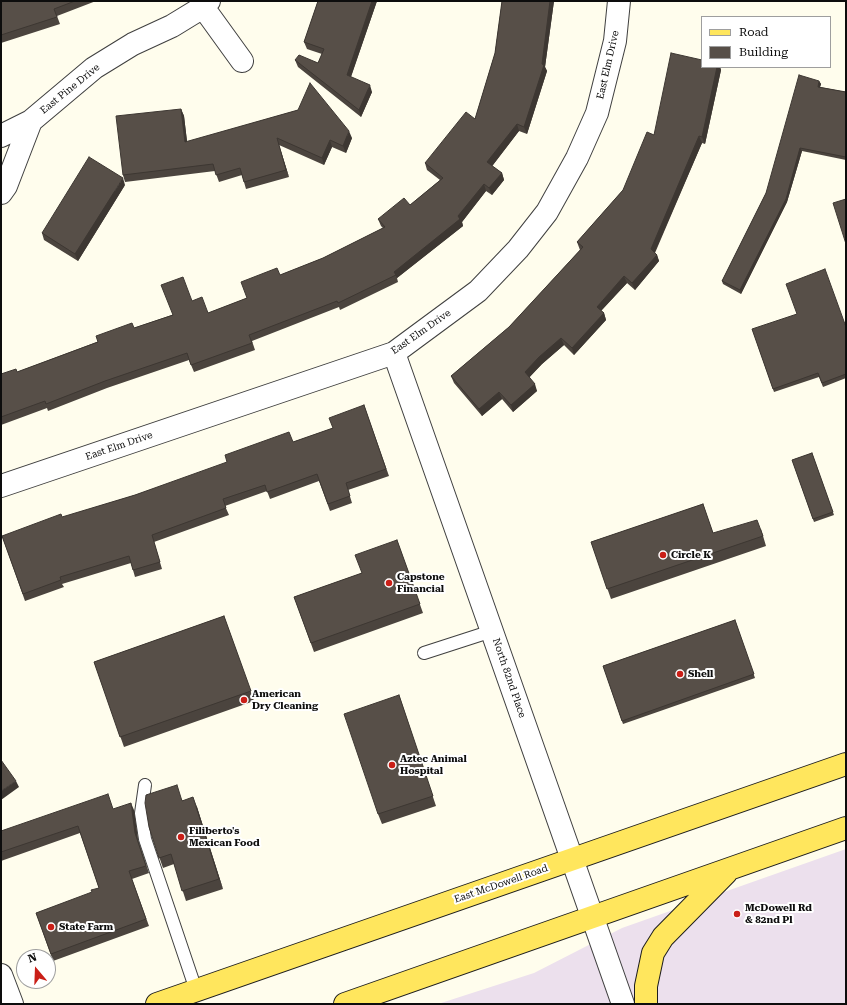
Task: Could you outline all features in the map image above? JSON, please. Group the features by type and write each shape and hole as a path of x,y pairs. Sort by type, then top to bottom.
{"main road":[{"name":"East McDowell Road","path":"157,1004 846,764"},
{"path":"345,1004 846,828"},
{"path":"646,1004 646,986 653,953 656,948 672,928 730,869"},
{"path":"356,1004 382,991"}],"street":[{"name":"East Elm Drive","path":"1,486 394,353 478,290 518,249 546,212 577,158 597,113 615,41 619,1"},
{"name":"East Pine Drive","path":"1,136 31,121 94,68 133,44 172,26 206,4 242,61"},
{"path":"1,193 6,186 31,121"},
{"name":"North 82nd Place","path":"394,353 594,917 623,1004"},
{"path":"1,975 12,1004"}],"lane":[{"path":"424,653 492,631"},
{"path":"145,785 141,813 145,839 196,990"}],"shaded area":[{"path":"846,849 846,1004 438,1004 534,973 622,928"}],"building":[{"path":"1,1 75,1 54,9 57,17 1,35"},
{"path":"318,1 372,1 347,75 370,85 359,110 295,60 299,55 318,63 324,49 304,42"},
{"path":"502,1 550,1 542,64 544,65 524,127 517,124 487,162 502,173 489,188 484,184 458,216 460,219 394,272 396,275 338,303 337,301 249,335 252,343 191,365 187,353 105,381 46,404 45,401 1,417 1,374 16,369 17,372 98,342 96,336 132,323 134,328 173,315 161,285 183,277 192,301 202,297 208,313 247,298 241,282 277,268 280,275 323,258 385,227 378,219 404,198 410,205 443,178 425,163 466,112 475,119 495,53"},
{"path":"671,53 701,60 701,68 717,68 702,137 699,136 651,249 657,255 632,283 624,276 597,307 604,313 572,348 561,338 539,357 525,372 535,384 511,405 499,392 479,409 451,376 509,327 583,247 577,242 623,190 647,132 654,135"},
{"path":"799,75 819,81 818,87 846,92 846,157 800,148 786,199 740,290 722,281 766,193"},
{"path":"310,83 349,131 343,146 330,140 322,158 277,138 286,170 244,182 240,168 216,175 213,164 123,175 116,116 181,109 185,142 298,110"},
{"path":"89,157 123,178 75,254 42,233"},
{"path":"846,199 846,244 833,203"},
{"path":"825,269 846,327 846,374 822,383 818,373 773,389 752,329 797,314 786,284"},
{"path":"364,405 386,469 346,483 350,496 328,504 317,474 267,492 265,485 223,499 226,508 152,535 160,562 133,570 129,556 60,577 61,580 23,594 2,536 61,514 62,517 135,495 227,462 225,455 289,432 293,442 333,428 329,418"},
{"path":"812,453 833,512 813,519 792,460"},
{"name":"Circle K","path":"703,504 713,533 757,520 763,536 607,589 591,542"},
{"path":"397,540 420,604 311,643 294,597 362,573 355,555"},
{"path":"224,616 251,691 120,737 94,662"},
{"name":"Shell","path":"735,620 754,674 622,721 603,666"},
{"name":"Aztec Animal Hospital","path":"399,695 433,796 378,814 344,714"},
{"path":"1,760 16,781 1,791"},
{"name":"Filiberto's Mexican Food","path":"177,785 182,801 193,797 219,879 182,891 171,854 159,858 149,827 145,803 146,795"},
{"path":"108,794 113,809 131,803 135,833 146,866 129,871 146,919 56,952 56,949 49,949 36,913 99,888 78,826 1,852 1,831"}],"place":[{"name":"Circle K","path":"663,555"},
{"name":"Capstone Financial","path":"389,583"},
{"name":"Shell","path":"680,674"},
{"name":"American Dry Cleaning","path":"244,700"},
{"name":"Aztec Animal Hospital","path":"392,765"},
{"name":"Filiberto's Mexican Food","path":"181,837"},
{"name":"McDowell Rd & 82nd Pl","path":"737,914"},
{"name":"State Farm","path":"51,927"}]}
